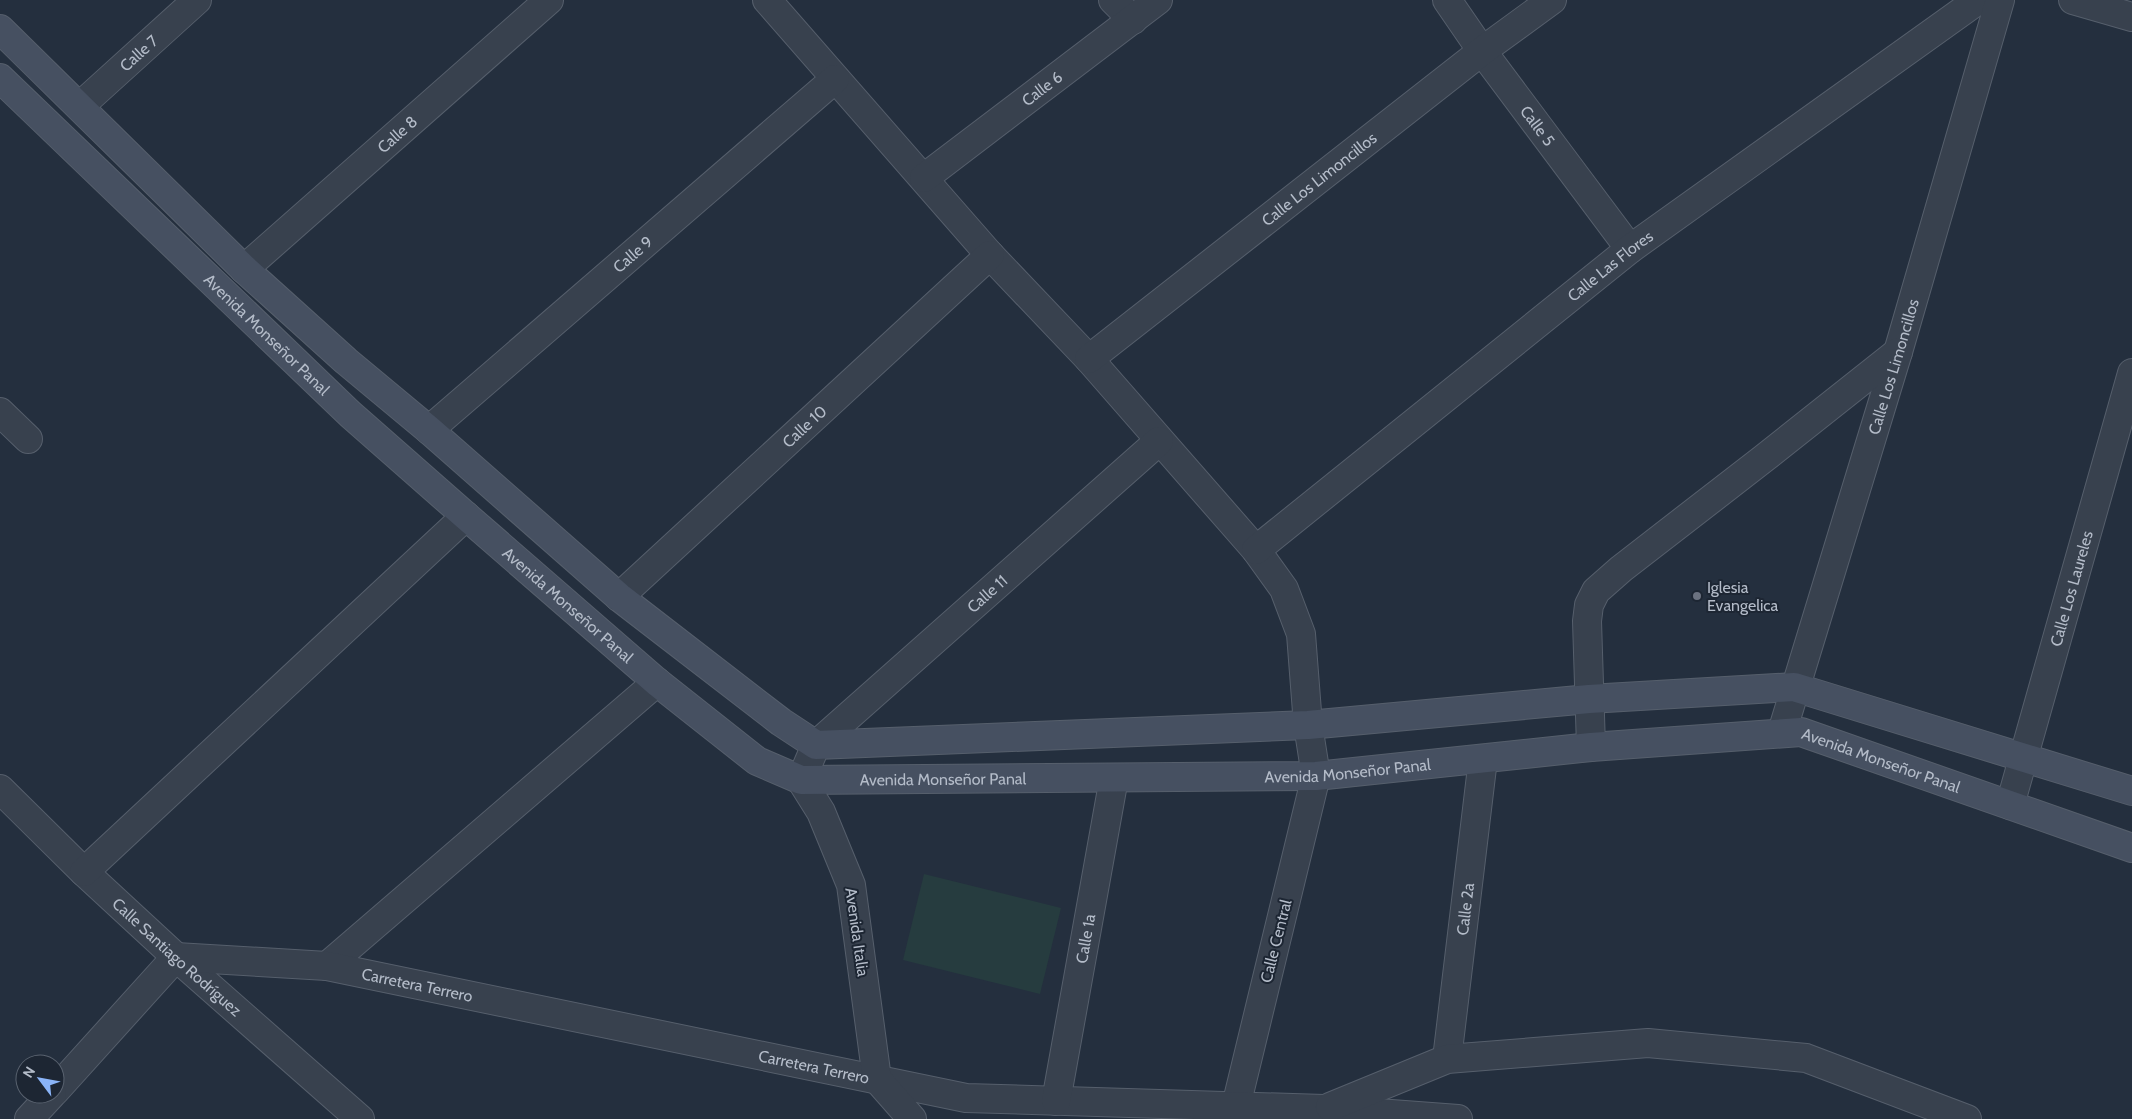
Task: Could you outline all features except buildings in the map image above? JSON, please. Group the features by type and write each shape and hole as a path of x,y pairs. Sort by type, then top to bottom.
{"street":[{"name":"Calle 7","path":"80,106 197,0"},
{"name":"Calle 8","path":"244,269 550,0"},
{"path":"767,0 990,255 1088,360 1256,550 1284,589 1301,634 1308,725 1316,776"},
{"path":"1113,0 1132,20"},
{"name":"Calle 6","path":"924,178 1158,0"},
{"name":"Calle 5","path":"1447,0 1482,51 1630,249"},
{"name":"Calle Los Limoncillos","path":"1088,360 1482,51 1552,0"},
{"name":"Calle Las Flores","path":"1256,550 1630,249 1978,0"},
{"name":"Calle Los Limoncillos","path":"1782,732 1794,687 1898,352 2000,0"},
{"path":"2073,0 2132,17"},
{"name":"Avenida Monseñor Panal","path":"0,29 244,269 346,361 429,430 619,597 782,722 816,745"},
{"name":"Avenida Monseñor Panal","path":"0,78 350,414 466,516 657,682 757,761 801,780 1316,776 1591,748 1801,732 2132,848"},
{"name":"Calle 9","path":"429,430 835,79"},
{"name":"Calle 10","path":"619,597 990,255"},
{"path":"1591,748 1588,621 1589,605 1596,591 1621,569 1898,352"},
{"name":"Calle Los Laureles","path":"2010,805 2025,758 2132,373"},
{"path":"0,412 28,439"},
{"name":"Calle 11","path":"816,745 1160,441"},
{"path":"84,872 466,516"},
{"path":"326,966 657,682"},
{"path":"801,780 816,745 1308,725 1589,700 1794,687 2132,791"},
{"name":"Calle 2a","path":"1447,1059 1483,759"},
{"name":"Calle Central","path":"1236,1106 1316,776"},
{"name":"Calle 1a","path":"1056,1100 1114,778"},
{"name":"Avenida Italia","path":"801,780 821,812 851,885 877,1080"},
{"name":"Calle Santiago Rodríguez","path":"0,790 84,872 176,957 360,1119"},
{"path":"65,1080 176,957"},
{"name":"Carretera Terrero","path":"176,957 326,966 966,1098 1324,1109 1458,1119"},
{"path":"1324,1109 1447,1059 1648,1043 1806,1058 1967,1119"},
{"path":"877,1080 912,1119"},
{"path":"29,1119 43,1104"}],"green space":[{"path":"924,874 1061,908 1040,994 903,960"}],"place":[{"name":"Iglesia Evangelica","path":"1697,596"}]}
